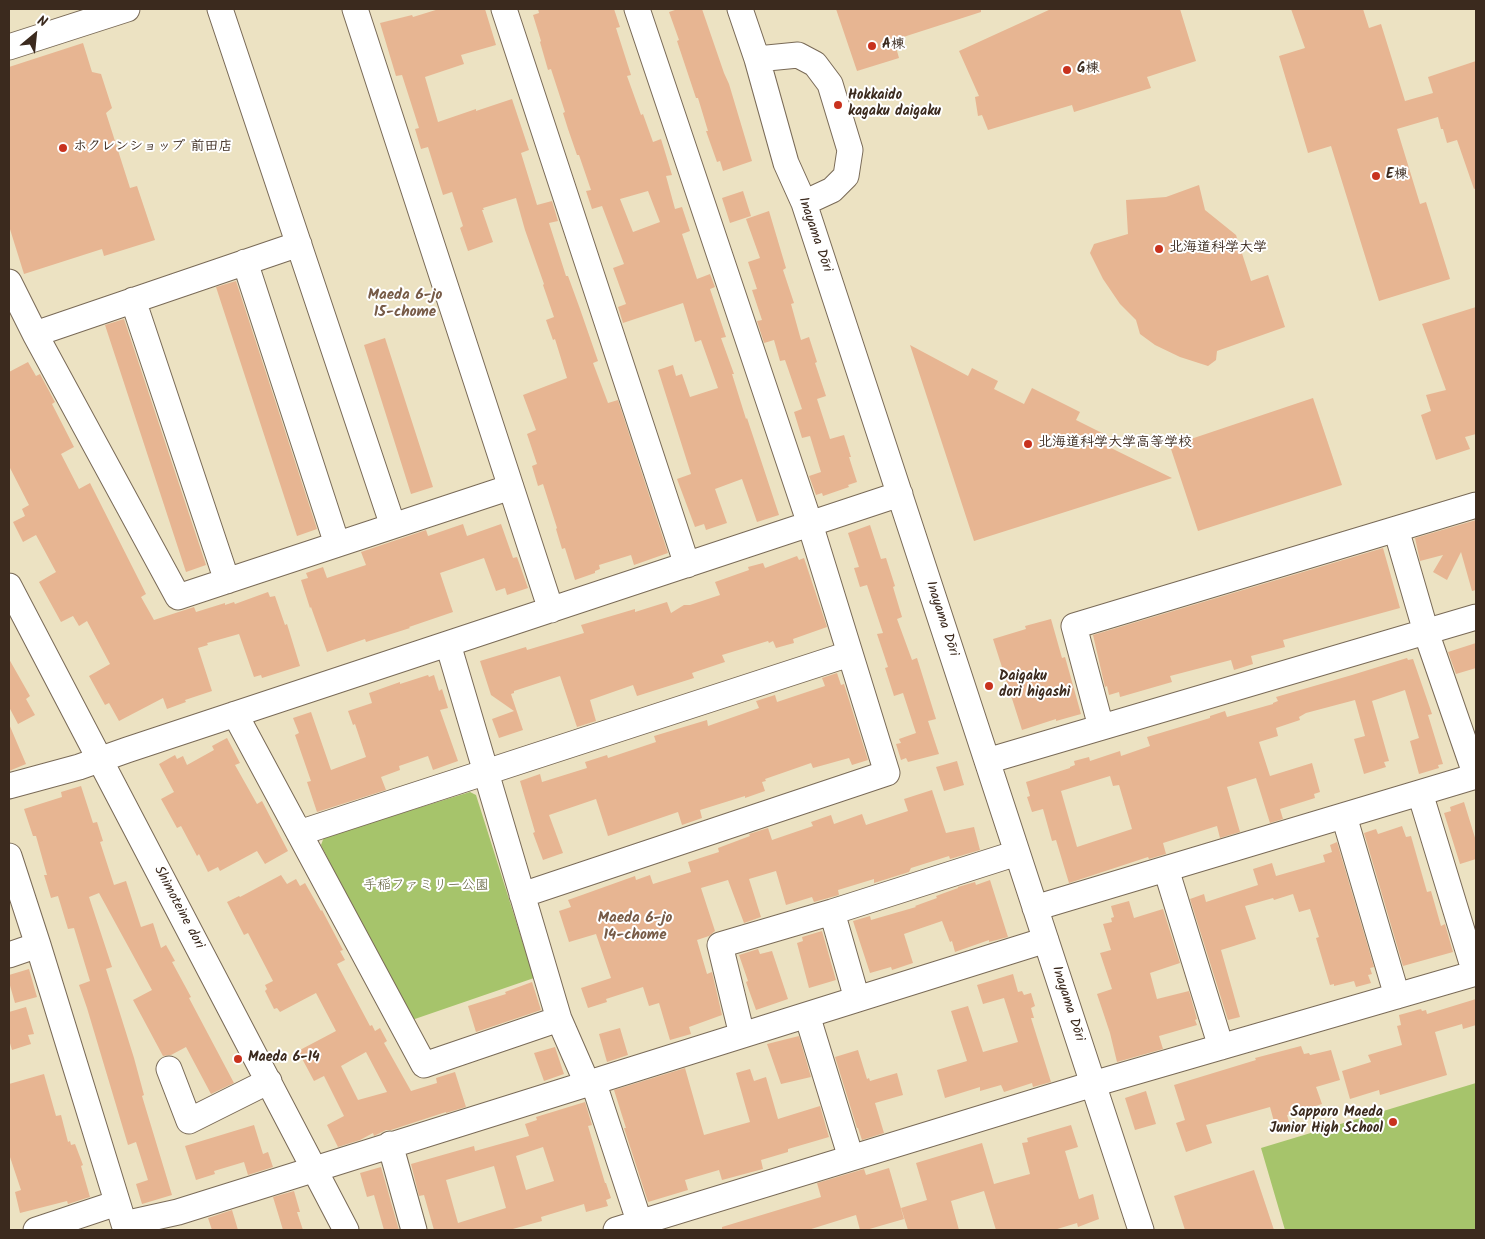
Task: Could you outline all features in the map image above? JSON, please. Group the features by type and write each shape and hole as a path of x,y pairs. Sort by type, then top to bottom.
{"street":[{"path":"9,47 127,9"},
{"path":"220,9 393,526"},
{"path":"355,9 551,610"},
{"path":"504,9 687,565"},
{"path":"522,894 887,773 810,524 637,9"},
{"name":"Inayama Dōri","path":"740,9 758,59 786,163 804,203 1093,1084 1133,1228"},
{"path":"758,59 798,55 815,64 830,84 850,150 846,176 832,190 804,203"},
{"path":"35,334 299,244"},
{"path":"245,262 338,544"},
{"path":"9,282 35,334 178,597 511,487"},
{"path":"133,300 227,581"},
{"path":"9,786 79,768 235,714 900,494"},
{"path":"1100,727 1074,626 1476,505"},
{"path":"1035,908 1476,776 1426,632 1396,529"},
{"name":"Shimoteine dori","path":"9,586 346,1230"},
{"path":"987,761 1476,617"},
{"path":"448,644 559,1019 590,1082 641,1226"},
{"path":"299,833 849,654"},
{"path":"235,714 424,1065 559,1019"},
{"path":"616,1230 641,1226 851,1158 1093,1084 1475,973 1420,793"},
{"path":"1344,816 1397,996"},
{"path":"742,1035 720,945 832,912 1018,853"},
{"path":"9,856 124,1224 181,1221 315,1170 390,1144 1046,940"},
{"path":"1166,869 1221,1047"},
{"path":"832,912 857,999"},
{"path":"9,955 38,945"},
{"path":"807,1015 851,1158"},
{"path":"169,1069 189,1121 269,1081"},
{"path":"390,1144 414,1230"},
{"path":"36,1230 117,1204"}],"green space":[{"name":"手稲ファミリー公園","path":"470,792 476,795 534,978 409,1021 321,845 324,837"},
{"name":"Sapporo Maeda Junior High School","path":"1476,1083 1476,1230 1285,1230 1261,1148"}],"building":[{"path":"439,9 485,9 496,45 461,55 464,64 425,77 438,122 512,99 529,150 521,153 537,205 552,201 558,221 549,223 566,276 568,276 598,361 593,363 608,403 618,400 668,553 634,565 631,555 599,565 600,569 595,571 595,573 575,580 565,548 562,549 543,484 538,486 532,466 537,464 527,434 536,430 523,395 567,378 555,339 553,340 546,320 554,317 516,198 483,208 484,210 482,210 493,242 468,251 460,228 463,226 452,192 443,195 428,147 421,149 415,129 419,128 402,75 396,76 380,23 412,15 413,17"},
{"path":"538,9 614,9 620,27 616,28 631,75 627,76 653,142 661,139 672,175 666,176 675,209 682,207 690,231 682,234 697,279 710,274 715,287 710,289 726,337 721,338 779,515 757,522 742,479 715,489 727,523 706,530 704,524 695,527 677,479 691,474 658,370 673,365 676,376 682,374 690,397 718,388 701,340 695,342 683,303 623,323 618,307 626,304 613,268 624,264 602,206 592,209 586,191 591,190 568,129 563,113 565,112 551,69 548,70 540,42 533,15 539,13","holes":["648,191 660,222 633,232 620,199"]},
{"path":"678,9 702,9 729,84 752,161 723,171 720,161 717,162 669,12"},
{"name":"A棟","path":"836,9 981,9 981,12 894,40 899,58 857,71"},
{"name":"G棟","path":"1051,9 1180,9 1196,61 1147,77 1151,88 1074,112 1072,105 988,130 982,115 978,116 975,97 979,96 959,51"},
{"name":"E棟","path":"1291,9 1363,9 1369,28 1381,24 1405,101 1433,93 1428,77 1476,61 1476,188 1474,189 1457,140 1447,143 1438,117 1397,129 1420,204 1426,202 1450,279 1379,301 1331,146 1308,153 1279,56 1305,48"},
{"name":"ホクレンショップ 前田店","path":"83,43 92,72 101,74 112,108 106,113 130,188 137,186 155,240 104,256 102,249 24,274 9,226 9,67"},
{"path":"1199,185 1205,210 1236,235 1251,281 1268,275 1285,327 1217,351 1216,360 1208,366 1180,357 1155,345 1140,334 1136,320 1120,304 1103,279 1090,253 1094,244 1128,234 1126,200 1166,197"},
{"path":"743,191 751,216 730,223 722,198"},
{"path":"769,211 786,268 783,270 794,303 791,304 801,340 809,337 826,396 817,399 830,439 844,435 857,482 848,485 849,487 823,496 822,493 816,495 809,476 821,472 810,436 802,438 794,412 802,409 785,360 780,361 774,340 764,343 757,321 762,320 752,290 757,289 748,262 760,258 746,219"},
{"path":"236,281 317,529 297,536 216,287"},
{"path":"1476,307 1476,434 1465,437 1470,449 1436,460 1421,415 1431,411 1426,395 1446,390 1422,324"},
{"path":"124,319 206,565 186,572 105,325"},
{"path":"385,338 433,487 411,494 364,345"},
{"name":"北海道科学大学高等学校","path":"910,345 968,376 972,368 998,381 994,389 1024,404 1032,388 1080,412 1076,420 1116,440 1111,448 1172,478 974,541"},
{"path":"28,362 36,376 40,374 55,402 52,404 74,447 61,454 79,489 90,483 146,594 141,597 154,620 194,607 196,612 225,603 225,605 234,602 235,604 268,592 270,597 275,596 285,625 287,624 300,666 262,678 261,675 254,677 239,634 207,643 208,645 198,648 212,691 185,700 186,702 167,709 163,698 119,721 109,703 105,705 89,676 110,664 87,621 79,626 73,616 61,622 39,582 56,572 36,535 23,542 13,522 25,516 22,509 29,505 9,466 9,372"},
{"path":"1313,398 1342,485 1198,531 1170,446"},
{"path":"1476,520 1476,590 1472,591 1461,552 1447,580 1433,572 1443,555 1420,561 1415,538"},
{"path":"463,524 467,536 501,524 513,558 517,557 528,588 507,595 505,588 496,591 484,558 440,573 453,612 366,642 365,639 327,652 301,580 308,578 306,573 323,567 327,578 366,565 361,552 426,530 428,536"},
{"path":"870,525 881,559 886,558 895,586 893,587 902,617 897,619 912,660 917,658 936,719 928,721 939,754 908,762 906,758 901,760 896,744 901,743 899,739 916,733 903,693 894,696 885,668 888,667 877,634 883,633 867,585 860,587 854,568 859,567 848,533"},
{"path":"1383,548 1400,608 1283,640 1285,647 1251,656 1253,664 1234,670 1231,660 1170,676 1172,682 1120,697 1119,692 1109,695 1107,686 1105,687 1093,635"},
{"path":"797,556 799,560 804,558 827,627 793,639 794,643 776,648 773,641 769,643 768,641 722,655 725,662 692,673 694,678 637,696 633,685 590,700 596,721 577,727 560,676 514,691 511,694 523,730 499,738 492,719 514,711 491,695 480,661 526,647 527,650 584,633 581,625 635,609 635,612 667,602 671,613 684,605 690,605 720,595 715,582 749,570 748,567 763,563 765,568"},
{"path":"1051,619 1062,658 1065,657 1081,714 1056,721 1056,719 1022,730 993,639 1026,629 1025,626"},
{"path":"1476,643 1476,668 1456,674 1448,652"},
{"path":"1407,658 1408,660 1413,659 1432,714 1428,715 1443,764 1438,765 1439,768 1419,774 1410,741 1419,738 1405,690 1372,701 1389,761 1384,762 1386,767 1364,774 1354,739 1365,736 1355,700 1306,713 1299,717 1300,720 1276,728 1278,736 1259,742 1270,776 1312,763 1320,792 1314,794 1315,798 1280,809 1283,819 1270,823 1256,778 1227,787 1240,832 1220,838 1217,826 1163,843 1166,854 1149,859 1148,857 1069,883 1056,840 1052,841 1043,809 1032,812 1027,797 1030,796 1026,782 1070,768 1075,765 1074,761 1089,757 1090,761 1120,751 1121,756 1150,746 1147,737 1210,718 1210,716 1225,711 1227,717 1273,704 1278,701 1276,697","holes":["1110,776 1113,786 1119,785 1132,829 1077,847 1061,791"]},
{"path":"9,659 30,696 26,699 35,715 18,724 9,707"},
{"path":"837,673 841,685 844,684 868,760 852,765 849,758 813,768 811,763 765,779 766,781 762,782 765,791 700,810 702,818 682,825 678,812 608,836 596,799 549,815 563,853 543,860 533,833 535,832 520,781 540,774 542,782 587,768 585,762 607,755 608,758 656,742 654,736 707,720 708,726 759,708 756,701 775,695 777,702 825,686 822,678"},
{"path":"428,675 429,677 434,675 439,691 442,689 448,708 440,710 458,761 433,770 428,756 399,766 400,770 381,777 386,790 317,812 307,782 311,781 295,735 299,733 293,718 311,712 331,770 366,757 355,724 353,725 348,711 372,703 369,693"},
{"path":"9,724 26,764 9,771"},
{"path":"227,738 240,763 235,765 257,804 262,801 288,851 265,864 257,851 220,871 218,867 208,872 181,826 177,828 161,799 174,792 159,764 175,755 177,759 183,756 187,765 214,750 212,746"},
{"path":"957,761 964,785 944,791 936,767"},
{"path":"81,786 93,823 97,822 103,841 100,842 114,885 126,881 141,927 153,923 161,948 166,945 175,961 172,962 191,997 189,998 234,1083 211,1094 186,1047 171,1055 163,1056 133,1000 152,990 99,893 89,897 112,967 106,969 134,1058 144,1095 142,1096 172,1195 142,1204 136,1184 148,1180 136,1142 128,1145 79,985 90,981 74,928 68,929 58,896 51,898 44,875 47,875 36,836 33,836 24,809 62,797 61,792"},
{"path":"932,790 946,833 974,827 980,850 950,859 949,856 911,868 909,872 874,883 874,879 838,890 839,895 814,902 812,897 786,905 776,871 749,879 761,917 744,923 728,880 701,888 715,931 709,936 697,940 707,974 712,972 722,1015 689,1027 691,1034 670,1040 659,1003 649,1006 643,987 606,999 607,1002 588,1008 581,988 611,978 596,934 569,942 559,911 571,907 568,900 635,876 636,880 650,875 653,884 691,872 688,862 719,852 718,848 768,828 772,840 813,826 811,822 831,815 834,824 862,814 866,825 908,811 904,799"},
{"path":"1464,802 1476,841 1476,859 1460,864 1444,813 1451,811 1450,807"},
{"path":"1402,826 1406,837 1411,836 1427,892 1431,891 1441,926 1445,924 1453,952 1403,966 1364,833 1376,829 1378,834"},
{"path":"1337,842 1374,967 1370,968 1372,974 1368,975 1371,983 1356,987 1354,981 1334,986 1334,984 1330,985 1316,938 1319,937 1310,909 1299,912 1293,894 1274,900 1273,898 1245,906 1256,939 1221,950 1240,1017 1228,1020 1190,899 1204,894 1206,902 1258,885 1253,869 1272,863 1276,876 1325,862 1323,855 1332,852 1330,845"},
{"path":"281,875 287,884 296,879 300,886 305,883 343,950 340,951 345,960 337,964 370,1026 372,1025 375,1031 380,1028 387,1041 384,1043 411,1091 437,1083 436,1078 455,1072 466,1107 386,1130 374,1136 373,1133 360,1140 338,1147 327,1125 344,1116 324,1076 314,1081 298,1051 336,1031 316,993 280,1012 277,1008 274,1009 265,991 267,989 265,985 273,981 248,933 244,935 227,902","holes":["366,1052 387,1092 358,1100 341,1066"]},
{"path":"990,880 1008,937 989,942 989,940 955,952 942,921 904,934 913,963 892,970 891,967 870,973 853,921 870,916 871,920 916,907 958,887 975,882 976,885"},
{"path":"1129,901 1134,918 1163,909 1180,963 1150,973 1157,999 1189,991 1197,1025 1159,1036 1163,1049 1117,1062 1097,994 1112,989 1100,953 1111,950 1103,924 1112,922 1111,918 1114,917 1111,906"},
{"path":"822,931 836,980 809,988 797,943 803,941 802,937"},
{"path":"758,949 760,954 772,951 788,999 756,1010 739,955"},
{"path":"29,969 37,997 15,1003 9,975"},
{"path":"1013,974 1018,992 1022,991 1024,995 1031,993 1035,1006 1031,1008 1034,1018 1031,1018 1051,1082 1033,1087 1032,1083 1004,1092 1001,1085 980,1091 980,1087 945,1098 937,1070 967,1061 951,1011 968,1006 983,1052 1018,1042 1004,998 983,1004 977,985"},
{"path":"532,982 541,1010 476,1032 468,1006 506,994 505,992"},
{"path":"1476,999 1476,1025 1463,1029 1462,1024 1435,1032 1447,1075 1380,1095 1379,1090 1350,1099 1342,1071 1371,1062 1368,1055 1402,1045 1397,1026 1401,1025 1399,1015 1421,1009 1422,1011 1426,1010 1427,1014"},
{"path":"26,1007 34,1034 28,1035 31,1044 12,1050 9,1040 9,1012"},
{"path":"620,1028 628,1055 607,1062 599,1034"},
{"path":"799,1036 811,1077 781,1084 767,1044"},
{"path":"1301,1046 1304,1054 1309,1053 1310,1055 1331,1050 1340,1080 1316,1087 1322,1104 1287,1115 1290,1125 1276,1129 1270,1107 1206,1125 1212,1143 1186,1152 1176,1123 1185,1120 1174,1085 1256,1060 1255,1058"},
{"path":"555,1047 564,1074 544,1081 534,1053"},
{"path":"858,1050 867,1079 869,1078 870,1081 897,1073 903,1095 875,1103 884,1133 862,1140 835,1057"},
{"path":"685,1068 704,1135 750,1122 736,1073 750,1069 754,1081 766,1077 778,1119 820,1106 829,1137 788,1149 788,1152 761,1160 763,1169 722,1180 719,1170 685,1180 688,1190 648,1202 614,1090"},
{"path":"44,1074 56,1116 61,1115 68,1142 70,1141 71,1145 75,1144 83,1165 81,1166 90,1197 68,1204 67,1201 20,1213 15,1192 21,1190 9,1154 9,1084"},
{"path":"1146,1091 1156,1124 1135,1130 1125,1098"},
{"path":"585,1102 592,1125 588,1126 611,1198 606,1200 608,1206 586,1212 584,1204 541,1217 542,1221 509,1230 434,1230 424,1195 419,1196 411,1164 474,1146 475,1151 529,1136 525,1124 537,1120 536,1117","holes":["543,1147 554,1181 526,1190 516,1156","494,1166 506,1208 458,1223 446,1180"]},
{"path":"254,1125 263,1154 268,1152 273,1167 248,1175 244,1162 214,1171 215,1174 196,1180 185,1146"},
{"path":"1071,1125 1078,1147 1065,1151 1079,1199 1093,1194 1099,1219 1078,1227 1077,1223 1054,1230 996,1230 984,1191 951,1201 959,1230 908,1230 901,1208 927,1200 916,1163 982,1143 994,1184 1030,1174 1022,1143 1028,1142 1027,1138"},
{"path":"381,1167 399,1230 384,1230 374,1195 367,1197 360,1173"},
{"path":"889,1168 904,1219 866,1230 860,1230 856,1215 808,1230 722,1230 722,1227 821,1197 817,1183 864,1169 866,1175"},
{"path":"1254,1170 1274,1230 1185,1230 1174,1196"},
{"path":"294,1191 300,1212 297,1212 303,1230 283,1230 273,1197"},
{"path":"232,1210 238,1230 212,1230 208,1218"}],"place":[{"name":"A棟","path":"872,46"},
{"name":"G棟","path":"1067,70"},
{"name":"Hokkaido kagaku daigaku","path":"838,105"},
{"name":"ホクレンショップ 前田店","path":"63,148"},
{"name":"E棟","path":"1376,176"},
{"name":"北海道科学大学","path":"1159,249"},
{"name":"北海道科学大学高等学校","path":"1028,444"},
{"name":"Daigaku dori higashi","path":"989,686"},
{"name":"Maeda 6-14","path":"238,1059"},
{"name":"Sapporo Maeda Junior High School","path":"1393,1122"}],"district":[{"name":"Maeda 6-jo 15-chome","path":"405,304"},
{"name":"Maeda 6-jo 14-chome","path":"635,928"}]}
